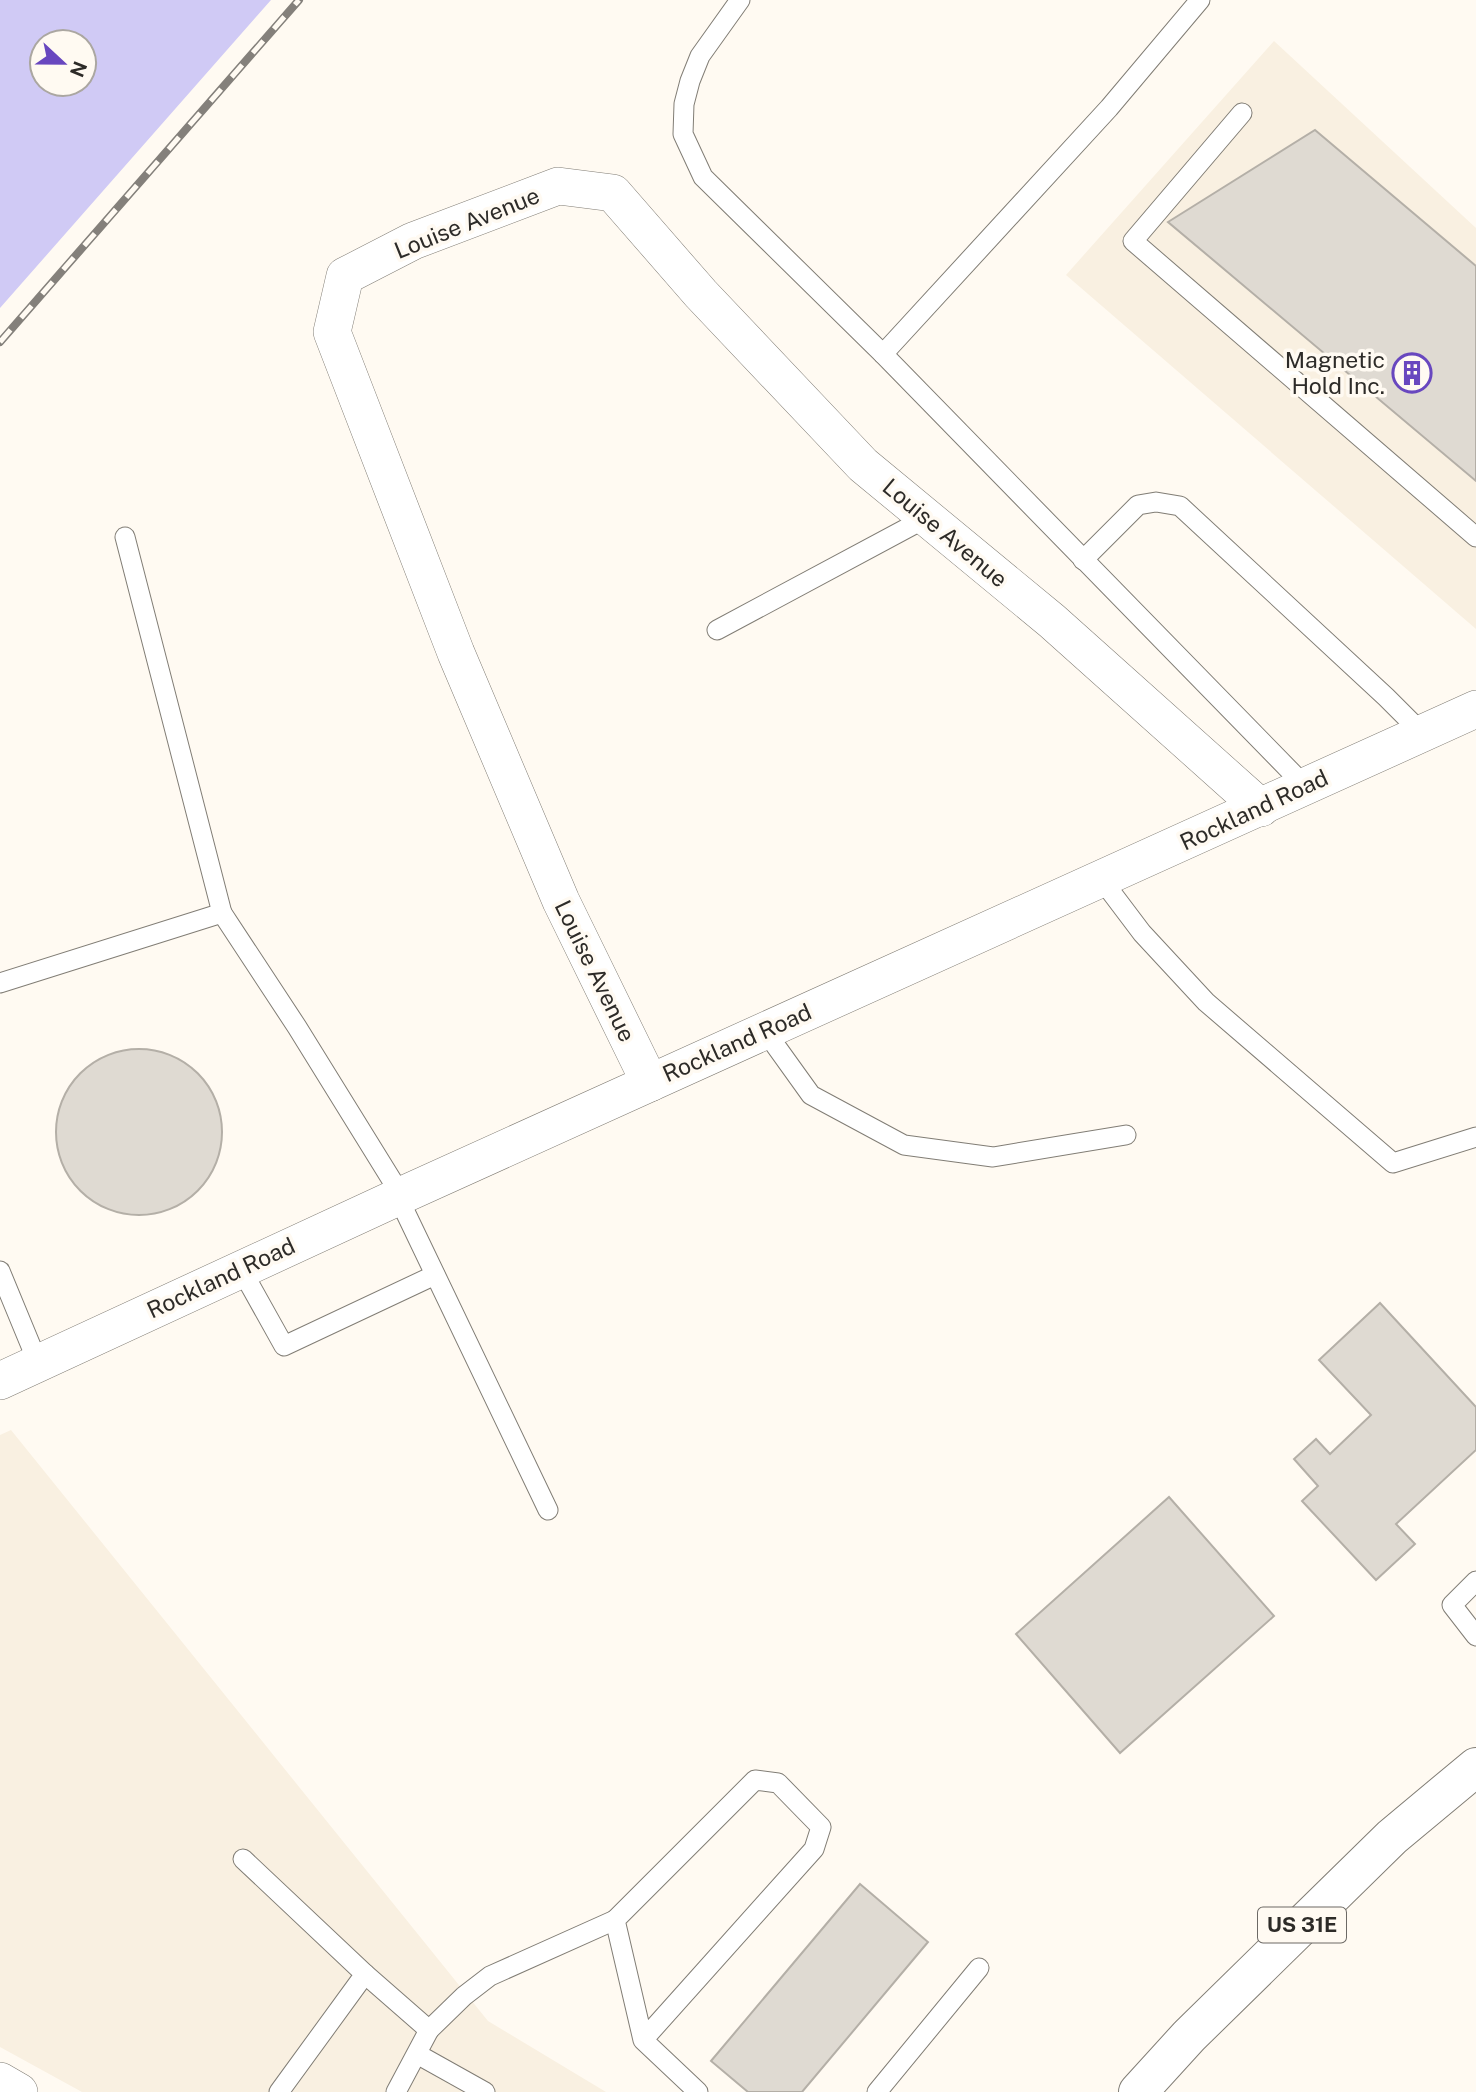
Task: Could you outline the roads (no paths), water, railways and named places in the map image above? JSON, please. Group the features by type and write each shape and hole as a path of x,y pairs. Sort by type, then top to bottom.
{"main road":[{"name":"US 31E","path":"1138,2092 1189,2036 1392,1837 1476,1767"}],"street":[{"name":"Louise Avenue","path":"650,1083 561,901 456,653 332,332 345,276 413,241 558,186 613,193 701,294 863,465 1052,621 1261,808"},
{"name":"Rockland Road","path":"0,1381 400,1196 1476,709"},
{"path":"0,2081 19,2092"}],"lane":[{"path":"740,0 700,56 684,104 683,134 703,177 883,355 1305,786"},
{"path":"883,355 1109,108 1200,0"},
{"path":"1242,113 1133,241 1476,537"},
{"path":"1083,560 1138,505 1156,502 1180,506 1422,733"},
{"path":"717,630 926,518"},
{"path":"125,537 222,913 297,1027 400,1196 548,1510"},
{"path":"1102,880 1142,933 1206,1002 1393,1163 1476,1136"},
{"path":"0,983 222,913"},
{"path":"765,1031 811,1095 904,1145 993,1157 1126,1135"},
{"path":"241,1269 284,1346 435,1275"},
{"path":"0,1271 38,1363"},
{"path":"1476,1581 1452,1605 1476,1636"},
{"path":"396,2092 429,2030 464,1996 490,1976 615,1920 755,1780 778,1783 821,1827 814,1849 643,2040"},
{"path":"243,1859 429,2030"},
{"path":"615,1920 643,2040 698,2092"},
{"path":"877,2092 979,1968"},
{"path":"279,2092 365,1974"},
{"path":"417,2054 485,2092"}],"railway":[{"path":"0,342 299,0"}],"place":[{"name":"Magnetic Hold Inc.","path":"1412,373"}]}
